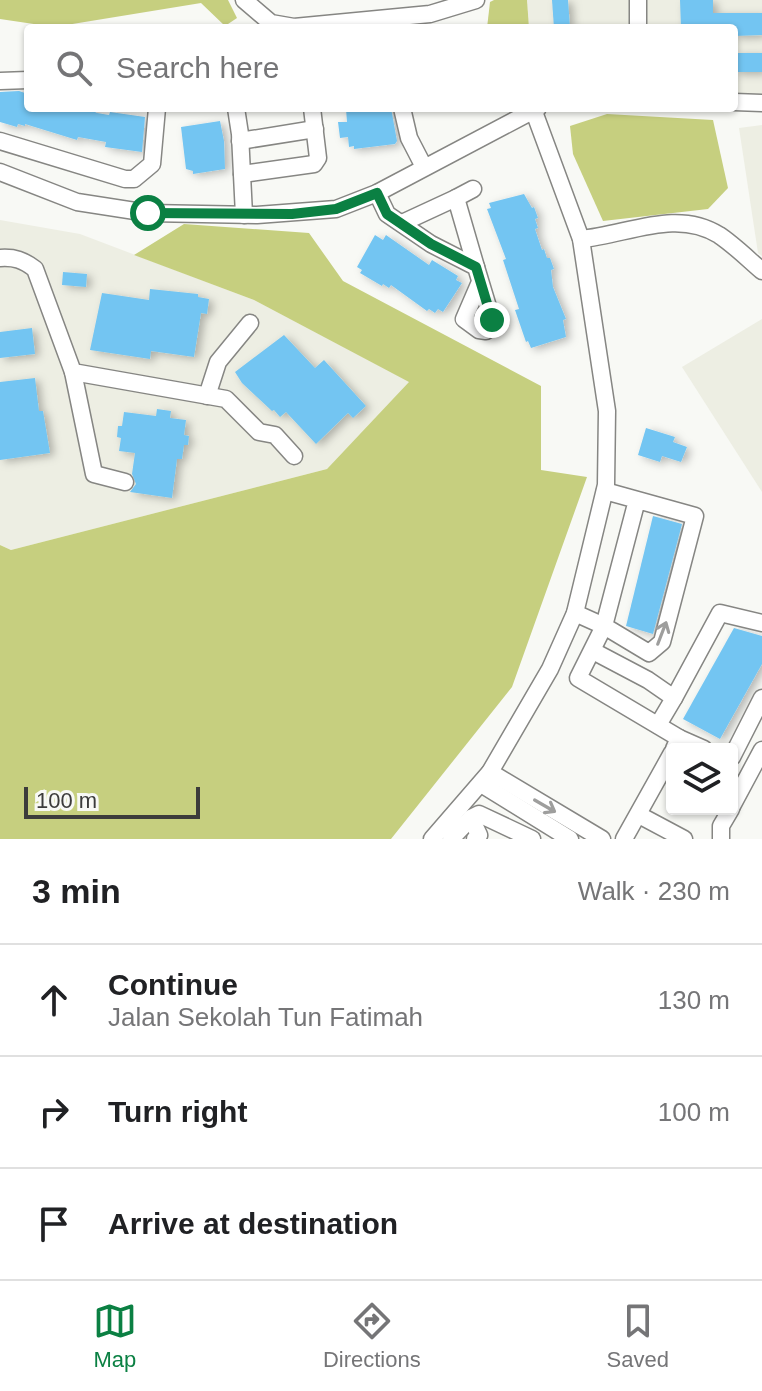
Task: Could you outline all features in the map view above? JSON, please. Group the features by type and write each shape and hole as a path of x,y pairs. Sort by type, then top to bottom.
{"street":[{"path":"244,0 271,23 277,24"},
{"path":"325,24 430,14 476,0"},
{"path":"638,0 638,24"},
{"path":"0,81 24,80"},
{"path":"738,102 762,103"},
{"path":"0,141 125,179 134,179 152,164 157,112"},
{"path":"236,112 244,215"},
{"path":"242,174 314,164 318,158 313,112"},
{"path":"403,112 409,138 424,167"},
{"path":"0,172 77,202 148,213 292,214 336,209 377,193 529,112"},
{"path":"432,839 485,778 550,669 575,613 606,483 615,411 581,239 536,112"},
{"path":"240,141 315,129"},
{"path":"402,223 473,189"},
{"path":"377,193 387,214 478,275 456,198"},
{"path":"581,239 678,222 695,224 719,235 762,271"},
{"path":"0,258 24,260 35,269 73,372 94,474 125,482"},
{"path":"207,396 218,362 250,323"},
{"path":"73,372 226,399 259,432 275,435 294,456"},
{"path":"575,613 649,653 662,642 695,516 637,500 606,483"},
{"path":"637,500 604,626 578,678 658,725 672,743"},
{"path":"658,725 720,613 762,623"},
{"path":"593,651 648,680 674,698"},
{"path":"738,745 762,698"},
{"path":"738,795 762,750"},
{"path":"624,839 666,764"},
{"path":"485,778 570,839"},
{"path":"485,778 602,839"},
{"path":"451,839 479,814 532,839"},
{"path":"639,815 684,839"},
{"path":"721,839 721,826 727,815"},
{"path":"471,818 479,835 475,839"}],"shaded area":[{"path":"527,0 762,0 762,96 738,94 738,24 529,24"},
{"path":"762,125 762,256 758,253 739,128"},
{"path":"0,220 80,234 254,300 410,382 327,469 11,550 0,545"},
{"path":"762,319 762,492 682,367"}],"green space":[{"path":"0,0 228,0 237,18 223,24 201,3 72,24 34,24 0,19"},
{"path":"527,0 529,24 487,24 490,2"},
{"path":"607,114 713,120 728,188 708,209 603,221 573,154 570,126"},
{"path":"184,224 309,233 343,281 541,386 541,470 587,477 512,687 391,839 0,839 0,545 11,550 327,469 409,382 254,300 134,255"}],"building":[{"path":"552,0 568,0 570,24 554,24"},
{"path":"680,0 713,0 713,13 762,13 762,35 738,36 738,24 681,24"},
{"path":"738,53 762,53 762,72 738,72"},
{"path":"0,92 24,93 24,112 95,112 109,115 110,112 145,117 142,152 105,147 106,142 78,137 77,140 25,124 18,124 17,127 0,122"},
{"path":"346,112 392,112 397,141 395,144 354,149 354,146 349,147 348,137 340,138 338,122 347,122"},
{"path":"220,121 225,169 193,174 193,171 186,169 181,127"},
{"path":"524,194 538,218 535,219 538,228 535,229 542,250 550,258 554,269 551,270 553,287 566,319 563,320 566,337 531,348 515,310 519,309 503,260 506,259 487,209 491,208 489,203"},
{"path":"375,235 383,240 386,235 429,265 432,260 458,276 456,280 462,283 443,312 438,309 435,313 429,309 427,311 391,285 389,288 382,286 360,273 362,270 357,267"},
{"path":"63,272 87,274 86,287 62,285"},
{"path":"150,289 198,294 198,297 209,299 207,314 201,313 194,357 151,351 150,359 90,350 102,293 149,300"},
{"path":"32,328 35,354 0,358 0,332"},
{"path":"284,335 315,368 324,360 366,406 353,418 348,413 316,444 286,412 280,417 272,411 242,383 235,372"},
{"path":"35,378 39,411 43,411 50,453 0,460 0,382"},
{"path":"157,409 171,411 170,418 186,420 184,435 189,436 182,459 177,459 172,498 130,492 136,484 132,474 135,453 119,451 121,438 117,437 118,426 122,426 124,412 156,416"},
{"path":"646,428 675,437 673,442 687,447 681,462 662,456 660,462 638,455"},
{"path":"653,516 682,524 653,634 626,626"},
{"path":"734,628 762,636 762,664 720,739 683,719"}],"route":[{"path":"148,213 292,214 336,209 377,193 387,214 431,244 476,267 492,320"}]}
